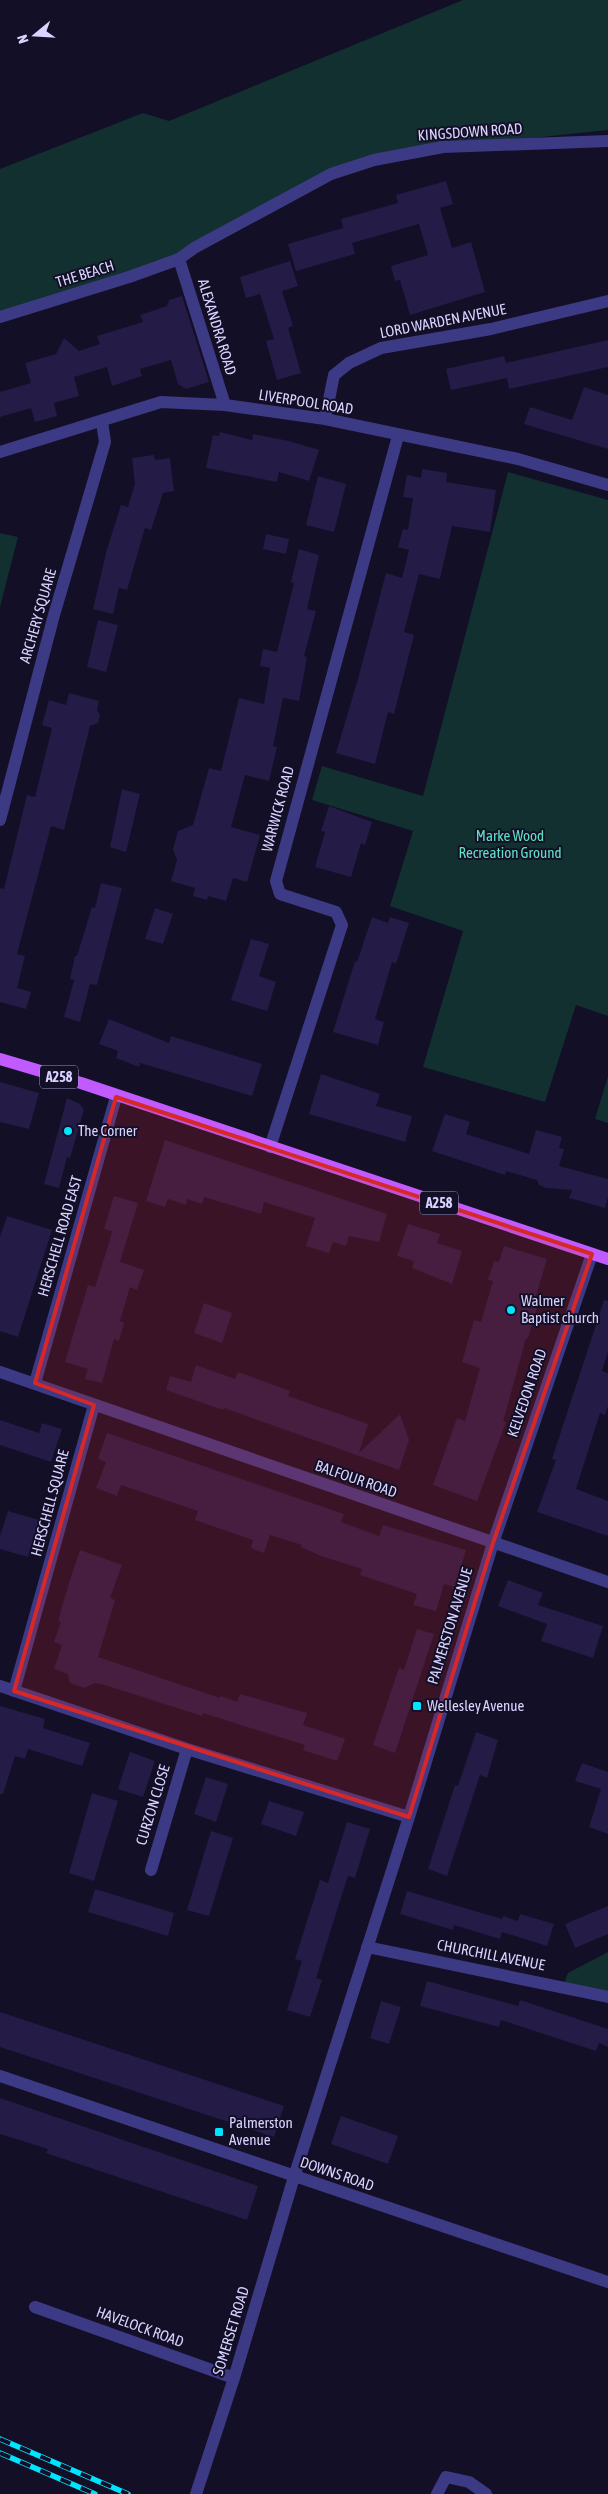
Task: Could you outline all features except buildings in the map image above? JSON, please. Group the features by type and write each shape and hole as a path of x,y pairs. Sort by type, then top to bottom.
{"main road":[{"name":"A258","path":"0,1059 81,1083 116,1097 608,1259"}],"street":[{"name":"KINGSDOWN ROAD","path":"179,260 194,248 330,174 374,160 443,147 608,141"},
{"name":"THE BEACH","path":"0,317 179,260"},
{"name":"ALEXANDRA ROAD","path":"179,260 225,405"},
{"name":"LORD WARDEN AVENUE","path":"325,419 334,375 349,363 381,348 491,329 608,301"},
{"name":"LIVERPOOL ROAD","path":"0,452 102,422 161,402 225,405 325,419 398,436 518,459 608,485"},
{"name":"ARCHERY SQUARE","path":"0,820 54,615 105,442 102,422"},
{"name":"WARWICK ROAD","path":"270,1147 342,925 336,912 280,894 276,881 398,436"},
{"name":"HERSCHELL ROAD EAST","path":"35,1383 116,1097"},
{"name":"KELVEDON ROAD","path":"493,1543 592,1254"},
{"path":"0,1372 94,1405"},
{"name":"BALFOUR ROAD","path":"94,1405 608,1582"},
{"name":"HERSCHELL SQUARE","path":"14,1691 94,1405"},
{"name":"PALMERSTON AVENUE","path":"294,2177 368,1948 493,1543"},
{"path":"0,1686 187,1749 409,1817"},
{"name":"CURZON CLOSE","path":"151,1870 187,1749"},
{"name":"CHURCHILL AVENUE","path":"368,1948 608,1997"},
{"name":"DOWNS ROAD","path":"0,2076 608,2282"},
{"name":"SOMERSET ROAD","path":"196,2494 234,2378 294,2177"},
{"name":"HAVELOCK ROAD","path":"35,2307 234,2378"},
{"path":"437,2494 446,2477 469,2482 486,2494"}],"highlighted area":[{"path":"116,1097 592,1254 493,1543 409,1817 14,1691 94,1405 35,1383"}],"green space":[{"path":"463,0 608,0 608,130 418,150 330,174 194,248 0,317 0,169 143,113 169,121"},
{"name":"Marke Wood Recreation Ground","path":"508,472 608,500 608,1016 576,1005 545,1102 423,1067 463,931 390,906 413,831 312,800 322,766 423,796"},
{"path":"0,533 18,537 0,607"},
{"path":"608,1076 608,1123 595,1119"},
{"path":"608,1952 608,1997 563,1986 568,1973"}],"railway":[{"path":"0,2439 128,2494"},
{"path":"0,2453 95,2494"}],"place":[{"name":"The Corner","path":"68,1131"},
{"name":"Walmer Baptist church","path":"511,1310"},
{"name":"Wellesley Avenue","path":"417,1706"},
{"name":"Palmerston Avenue","path":"219,2132"}]}
